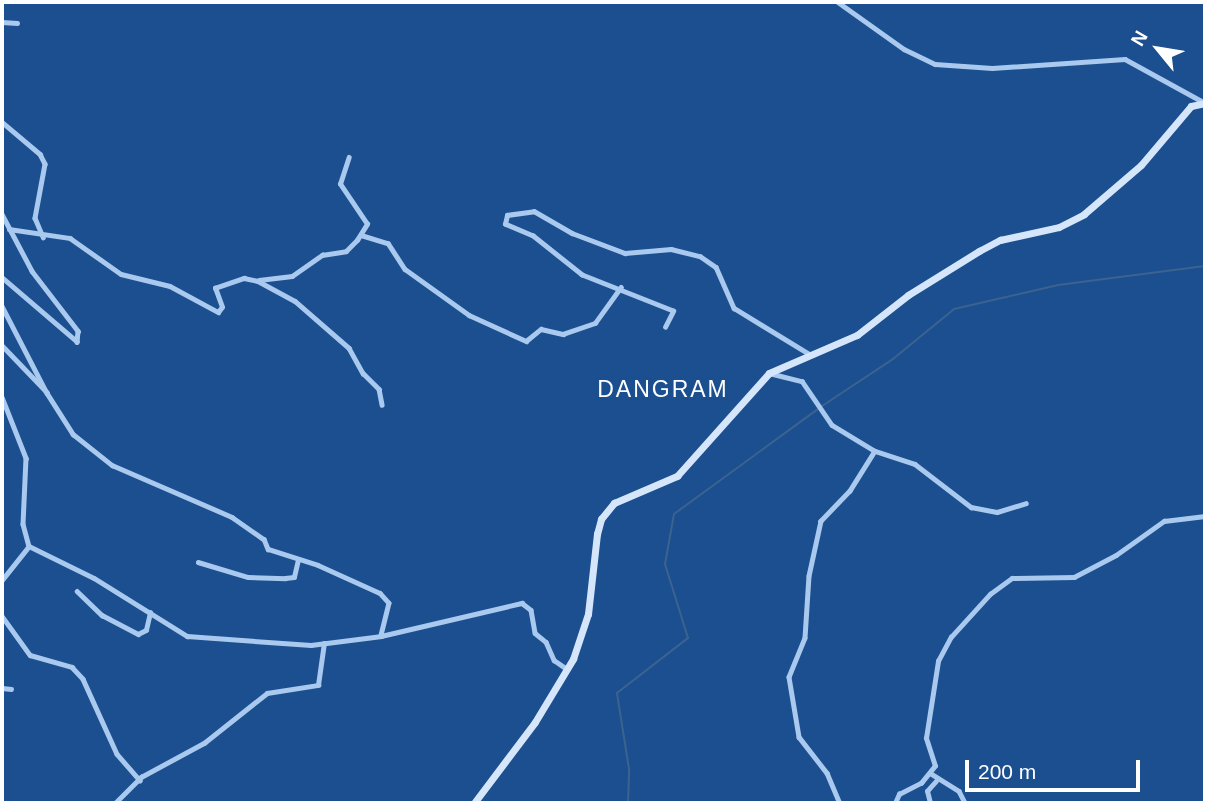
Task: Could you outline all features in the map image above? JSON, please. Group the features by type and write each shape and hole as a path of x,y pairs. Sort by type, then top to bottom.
{"main road":[{"path":"474,803 568,669 588,614 601,519 614,503 665,482 687,468 769,373 869,328 908,295 1000,240 1059,227 1084,214 1141,165 1191,106 1205,103"}],"street":[{"path":"838,2 904,49 935,64 992,68 1125,59 1205,103"},
{"path":"2,22 17,23"},
{"path":"2,122 40,154 44,164 36,218 43,237"},
{"path":"258,281 292,276 322,255 346,251 361,235 367,221 340,184 349,157"},
{"path":"665,327 673,311 621,287 606,287 582,275 533,236 505,225 508,215 534,211 572,233 625,253 671,249 700,256 716,267 734,308 811,355"},
{"path":"2,214 32,271 78,331 77,342 2,278"},
{"path":"9,229 43,237 70,238 121,274 170,286 218,312 222,307 215,288 244,278 258,281 295,301 349,348 363,373 379,389 382,405"},
{"path":"361,235 388,243 405,269 462,311 526,341 541,329 563,334 595,323 621,287"},
{"path":"2,306 47,393 73,434 102,459 232,517 264,539 268,549 298,559 386,598 381,636"},
{"path":"2,346 47,393"},
{"path":"769,373 802,382 830,422 875,451 915,464 971,507 997,512 1026,503"},
{"path":"2,397 26,458 23,524 29,546 150,612 187,636 203,640 324,643 381,636 522,603 531,610 535,634 546,642 554,660 568,669"},
{"path":"840,803 827,773 799,737 789,677 805,639 809,576 821,521 850,491 875,451"},
{"path":"895,803 899,794 930,773 935,761 926,738 938,661 951,637 990,594 1012,578 1074,577 1116,555 1164,521 1205,516"},
{"path":"2,580 29,546"},
{"path":"198,562 248,577 294,578 298,559"},
{"path":"76,590 102,615 138,634 146,630 150,612"},
{"path":"2,615 30,654 72,667 83,678 117,754 140,780"},
{"path":"115,803 140,780 204,743 267,694 318,685 324,643"},
{"path":"2,688 12,689"},
{"path":"930,773 936,781 959,791 965,803"},
{"path":"930,803 927,791 936,781"}],"waterway":[{"path":"822,406 893,359 954,309 1058,285 1205,266"},
{"path":"628,803 629,769 617,693 688,638 665,564 674,514 818,409"}],"district":[{"name":"DANGRAM","path":"663,389"}]}
